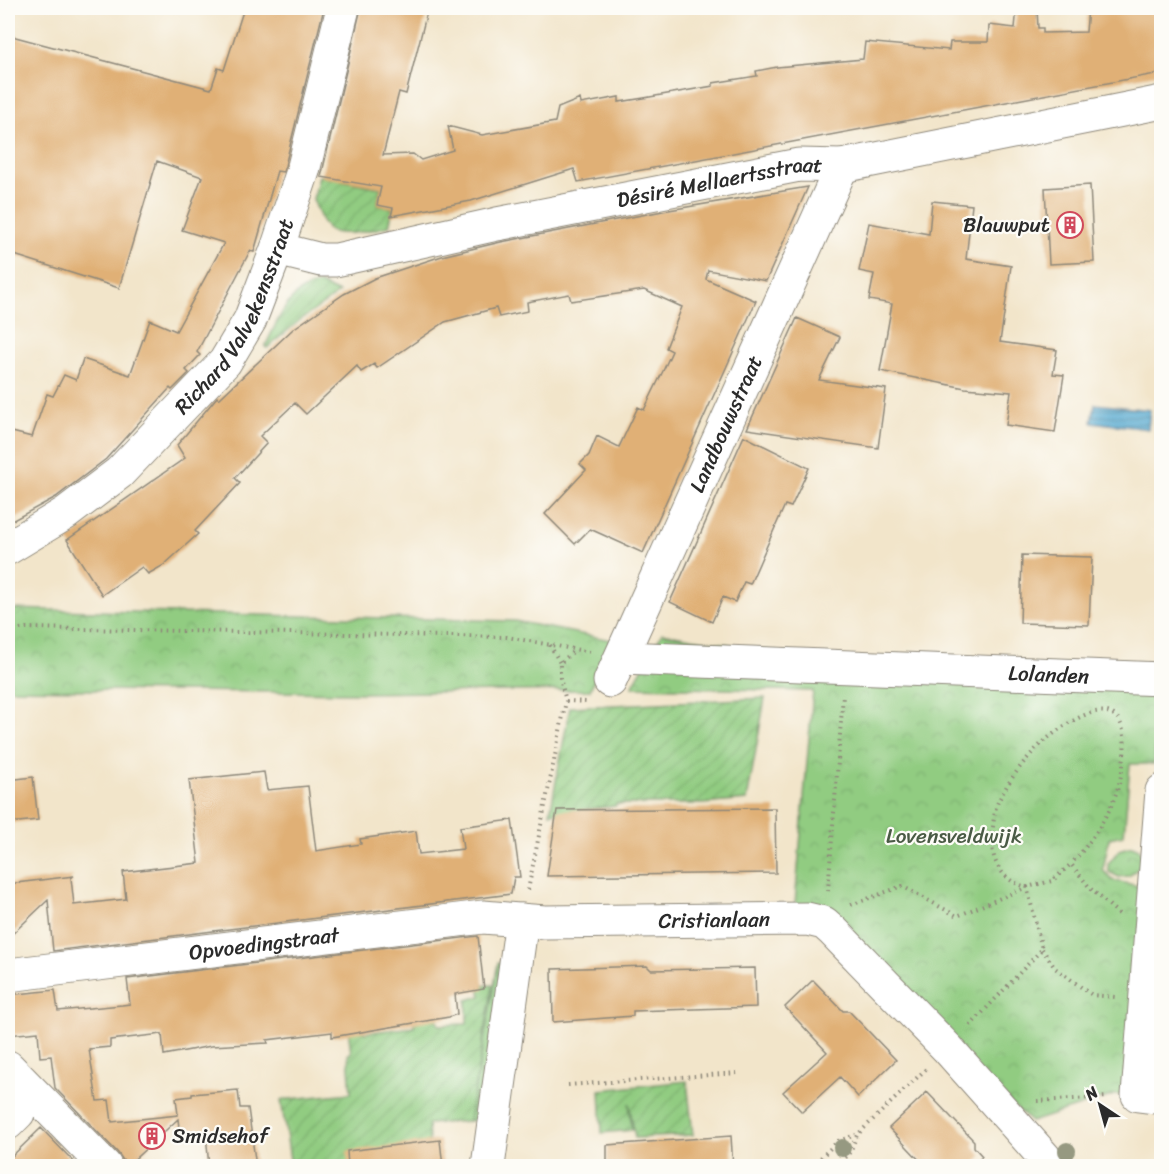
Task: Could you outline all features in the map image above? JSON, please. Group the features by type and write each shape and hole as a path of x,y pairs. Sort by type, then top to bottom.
{"street":[{"name":"Richard Valvekensstraat","path":"8,548 66,513 119,472 225,362 250,320 303,171 343,8"},
{"name":"Désiré Mellaertsstraat","path":"276,249 321,260 336,260 497,224 799,165 843,166 1161,102"},
{"name":"Landbouwstraat","path":"616,669 843,166"},
{"name":"Lolanden","path":"616,669 845,665 936,672 1161,679"},
{"path":"1150,1097 1145,999 1161,791"},
{"name":"Opvoedingstraat","path":"8,975 483,917 522,920"},
{"name":"Cristianlaan","path":"522,920 544,922 827,918"},
{"path":"827,918 998,1104 1045,1158 1046,1167"},
{"path":"488,1167 522,920"},
{"path":"8,1067 105,1167"},
{"path":"8,1102 18,1113 8,1122"}],"path":[{"path":"8,631 26,628 507,638 575,650 616,669"},
{"path":"522,920 566,701 560,678 560,663 550,645"},
{"path":"560,663 575,650"},
{"path":"845,665 827,918 902,886 957,916 1028,887 1052,881 1094,838 1114,803 1123,769 1126,737 1118,718 1107,710 1092,711 1058,729 1032,753 1015,774 997,804 992,855 1002,874 1015,885 1028,887"},
{"path":"1071,864 1090,888 1115,909 1149,953"},
{"path":"1028,887 1042,950 1054,968 1092,995 1145,999"},
{"path":"836,1167 850,1152 857,1135 948,1049 1042,950"},
{"path":"568,1085 738,1073"},
{"path":"998,1104 1150,1097"},
{"path":"812,1167 838,1141 857,1135"}],"green space":[{"path":"319,176 381,188 377,205 393,208 389,226 349,233 333,232 328,229 313,199"},
{"path":"320,284 339,293 299,321 267,348 265,347 285,307 300,292"},
{"path":"8,609 515,621 611,640 590,690 360,693 8,689"},
{"name":"Lovensveldwijk","path":"662,633 941,681 1161,686 1154,764 1130,764 1124,835 1109,838 1103,870 1112,880 1143,887 1130,1094 1114,1095 1031,1122 795,904 813,691 632,687"},
{"path":"765,698 747,800 702,804 616,804 616,806 550,813 570,707"},
{"path":"1132,846 1139,849 1144,863 1129,876 1119,877 1109,872 1108,864 1119,850"},
{"path":"498,963 502,964 480,1120 469,1121"},
{"path":"493,985 469,1121 428,1124 429,1142 384,1166 291,1166 281,1100 351,1093 348,1054 351,1053 347,1019 361,1017 364,1033 414,1027 414,1020 437,1017 438,1025 467,1024 467,1000 481,996 479,986"},
{"path":"687,1081 693,1135 635,1138 629,1103 632,1130 602,1133 600,1090"}],"water":[{"path":"1095,404 1150,410 1148,429 1092,422"}],"building":[{"path":"244,8 324,8 285,166 283,172 277,171 254,252 250,251 197,352 200,355 186,370 189,373 172,390 170,388 106,459 56,497 8,523 8,431 32,437 47,394 53,396 64,375 76,380 83,359 130,375 150,320 176,331 224,243 182,230 202,177 157,161 119,288 8,253 8,35 211,89 218,68 224,70"},
{"path":"361,8 428,8 406,94 399,92 383,155 413,154 421,160 453,150 448,126 482,135 555,122 558,108 580,99 581,104 619,97 619,102 713,86 713,83 757,76 756,71 777,67 863,59 865,42 949,50 950,42 988,42 989,25 1015,28 1017,8 1037,8 1038,28 1043,28 1043,33 1086,32 1088,8 1161,8 1161,73 578,182 574,169 471,201 391,216 393,208 377,205 381,187 321,177"},
{"name":"Blauwput","path":"1090,185 1094,262 1049,264 1045,188"},
{"path":"808,187 766,281 708,270 706,279 756,301 643,553 590,529 575,544 545,514 586,470 580,464 589,455 597,436 619,447 638,407 644,410 672,351 666,348 682,307 644,290 571,301 569,294 527,302 528,311 499,317 496,308 445,322 377,368 374,364 361,372 357,366 306,414 295,403 260,436 267,443 235,478 240,483 195,531 198,534 164,565 148,574 142,567 102,595 67,540 185,458 177,445 217,397 219,399 293,329 344,294 375,278 442,256 501,242 663,211"},
{"path":"932,201 972,205 966,259 1011,266 1000,342 1057,350 1053,374 1064,375 1055,432 1006,425 1011,392 965,388 880,371 892,304 869,300 874,274 859,271 869,223 929,234"},
{"path":"797,318 840,337 819,380 886,389 878,448 747,429"},
{"path":"744,436 809,468 791,507 785,505 750,584 744,582 735,602 723,597 712,622 670,602"},
{"path":"1022,555 1092,557 1089,625 1020,623"},
{"path":"264,772 267,790 308,786 316,851 361,844 360,839 416,831 419,854 463,849 460,827 512,820 520,877 514,877 511,894 53,951 48,900 8,938 8,884 74,876 71,878 74,905 126,899 123,872 199,863 189,780"},
{"path":"33,777 38,820 8,823 8,780"},
{"path":"775,808 776,873 547,876 557,810"},
{"path":"478,936 484,989 455,994 457,1014 449,1017 332,1037 332,1032 267,1040 268,1043 211,1046 164,1055 162,1034 110,1040 110,1047 89,1049 97,1101 109,1100 112,1122 178,1115 176,1098 192,1096 192,1094 238,1090 240,1108 248,1108 256,1167 209,1167 206,1134 180,1136 178,1119 127,1166 118,1153 55,1088 51,1056 40,1057 38,1032 8,1035 8,995 55,990 58,1011 130,1004 127,979"},
{"path":"647,966 651,970 755,968 756,1007 633,1011 633,1016 553,1022 552,969"},
{"path":"813,980 843,1011 849,1011 896,1060 858,1097 840,1077 802,1112 783,1092 827,1052 785,1007"},
{"path":"927,1092 974,1141 974,1147 982,1156 971,1167 926,1167 889,1128"},
{"path":"41,1128 75,1163 72,1167 8,1167 8,1160"},
{"path":"731,1136 733,1167 607,1167 607,1145"},
{"path":"440,1140 443,1167 348,1167 347,1151"}],"place":[{"name":"Blauwput","path":"1070,225"},
{"name":"Smidsehof","path":"152,1136"}]}
